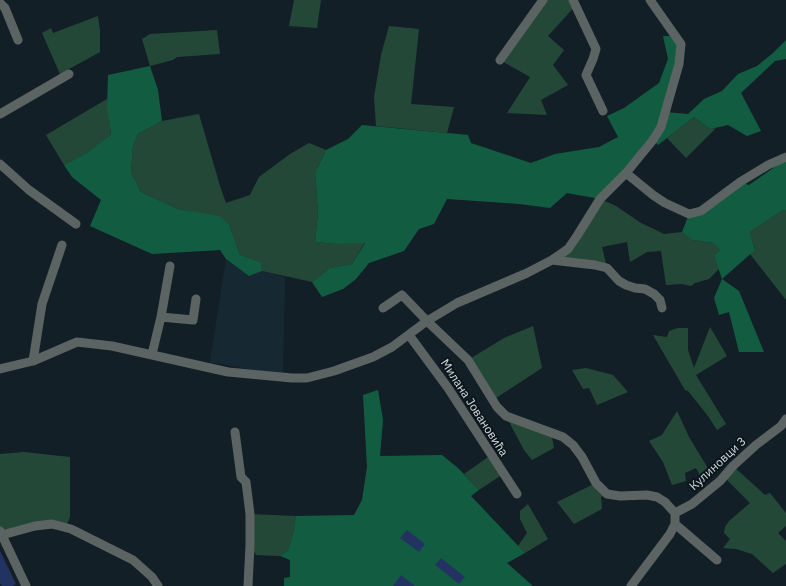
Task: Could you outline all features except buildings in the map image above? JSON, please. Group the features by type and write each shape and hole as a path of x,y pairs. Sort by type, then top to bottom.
{"street":[{"path":"500,60 543,0"},
{"path":"573,0 596,50 586,75 603,111"},
{"path":"0,369 32,361 77,342 112,346 228,372 307,378 334,371 373,357 457,303 527,273 552,260 568,249 600,199 626,173 653,140 661,127 680,58 680,44 650,0"},
{"path":"0,3 5,8 18,40"},
{"path":"0,114 69,74"},
{"path":"626,173 665,203 689,214 701,211 740,182 768,165 786,157"},
{"path":"0,164 29,190 76,224"},
{"path":"32,361 42,304 62,245"},
{"path":"552,260 595,265 607,268 619,281 626,285 645,289 654,294 660,300 662,308"},
{"path":"152,354 162,317 170,266"},
{"name":"Милана Јовановића","path":"383,308 402,295 468,360 497,407 506,416 563,437 573,445 582,457 596,484 607,494 620,496 647,495 657,497 675,513"},
{"path":"162,317 193,320 196,298"},
{"name":"Милана Јовановића","path":"409,335 448,388 517,494"},
{"name":"Кулиновци 3","path":"675,513 692,504 720,481 733,466 756,445 781,426 786,418"},
{"path":"235,432 241,477 246,482 250,514 248,586"},
{"path":"632,586 670,534 675,524 675,513"},
{"path":"26,586 1,533 52,524 71,528 132,560 152,577 158,586"},
{"path":"675,524 717,560"}],"shaded area":[{"path":"226,259 249,276 262,271 285,277 283,375 210,362"}],"green space":[{"path":"294,0 321,0 317,28 289,26"},
{"path":"543,0 573,0 576,5 548,36 564,50 553,65 568,85 541,100 547,115 507,113 530,77 500,60"},
{"path":"98,16 100,52 60,74 42,33 51,28 53,33"},
{"path":"389,26 419,29 411,104 454,107 447,133 376,126 374,97 381,55"},
{"path":"217,30 220,54 177,57 173,60 150,66 142,39 150,34"},
{"path":"663,36 676,36 681,44 665,112 688,114 704,99 722,91 738,74 757,66 786,40 786,59 775,61 741,93 761,131 747,136 728,125 710,129 694,117 658,145 653,140 600,199 567,193 550,208 520,204 447,199 434,224 419,229 404,251 369,263 356,279 343,289 322,297 312,282 330,268 352,264 365,243 336,244 315,242 318,213 315,173 326,150 348,139 362,125 468,135 471,143 531,163 555,154 599,147 618,137 607,116 624,108 659,83 668,59"},
{"path":"150,66 158,90 162,121 138,134 133,146 131,172 141,192 178,209 219,216 229,224 240,255 261,262 262,271 249,276 226,259 220,250 152,254 90,226 101,200 72,177 64,165 88,152 111,135 107,106 108,75"},
{"path":"107,99 111,136 88,152 64,165 46,135"},
{"path":"199,114 226,203 250,195 259,177 290,154 309,143 326,150 315,173 318,213 315,242 336,244 365,242 352,264 330,268 312,282 262,271 261,262 240,255 229,224 219,217 178,209 141,192 131,172 133,146 138,134 162,121"},
{"path":"694,117 710,129 716,128 686,158 667,138"},
{"path":"786,159 786,210 783,210 750,232 755,250 722,279 714,255 720,250 713,243 692,240 682,232 689,214 740,182 749,185"},
{"path":"600,199 616,206 641,223 664,234 682,232 692,240 713,243 720,250 714,255 719,269 709,279 695,283 691,286 682,284 666,285 661,251 647,252 630,262 627,242 602,247 607,268 552,260 568,249"},
{"path":"783,210 786,210 786,300 750,254 755,249 750,232"},
{"path":"722,279 739,291 764,352 739,352 729,312 719,315 714,298"},
{"path":"533,326 542,368 493,400 468,360 504,338"},
{"path":"710,327 727,356 696,375 726,424 717,430 688,391 685,390 653,335 667,337 669,331 678,328 688,328 688,350 694,368"},
{"path":"586,368 613,375 628,392 597,405 589,388 583,389 572,370"},
{"path":"378,390 383,420 380,456 442,455 458,468 479,490 471,496 525,553 507,563 533,586 284,586 284,578 290,577 290,560 280,556 288,550 293,534 296,516 354,515 362,500 367,467 363,395"},
{"path":"677,411 689,437 709,470 700,475 696,468 685,473 686,481 672,485 663,462 649,441 662,435"},
{"path":"506,416 551,432 554,448 532,460 524,450"},
{"path":"24,452 70,457 70,517 66,527 0,531 0,454"},
{"path":"491,455 503,474 479,490 464,474"},
{"path":"733,466 765,495 770,493 786,513 786,526 778,533 786,541 786,564 773,573 752,554 736,549 723,548 730,539 724,533 725,527 729,521 750,503 724,477"},
{"path":"596,483 607,494 601,497 602,509 574,524 557,502"},
{"path":"528,504 548,539 525,553 518,546 527,533 520,519 520,511"},
{"path":"250,514 296,516 293,534 288,550 280,556 256,555 250,545"}]}
